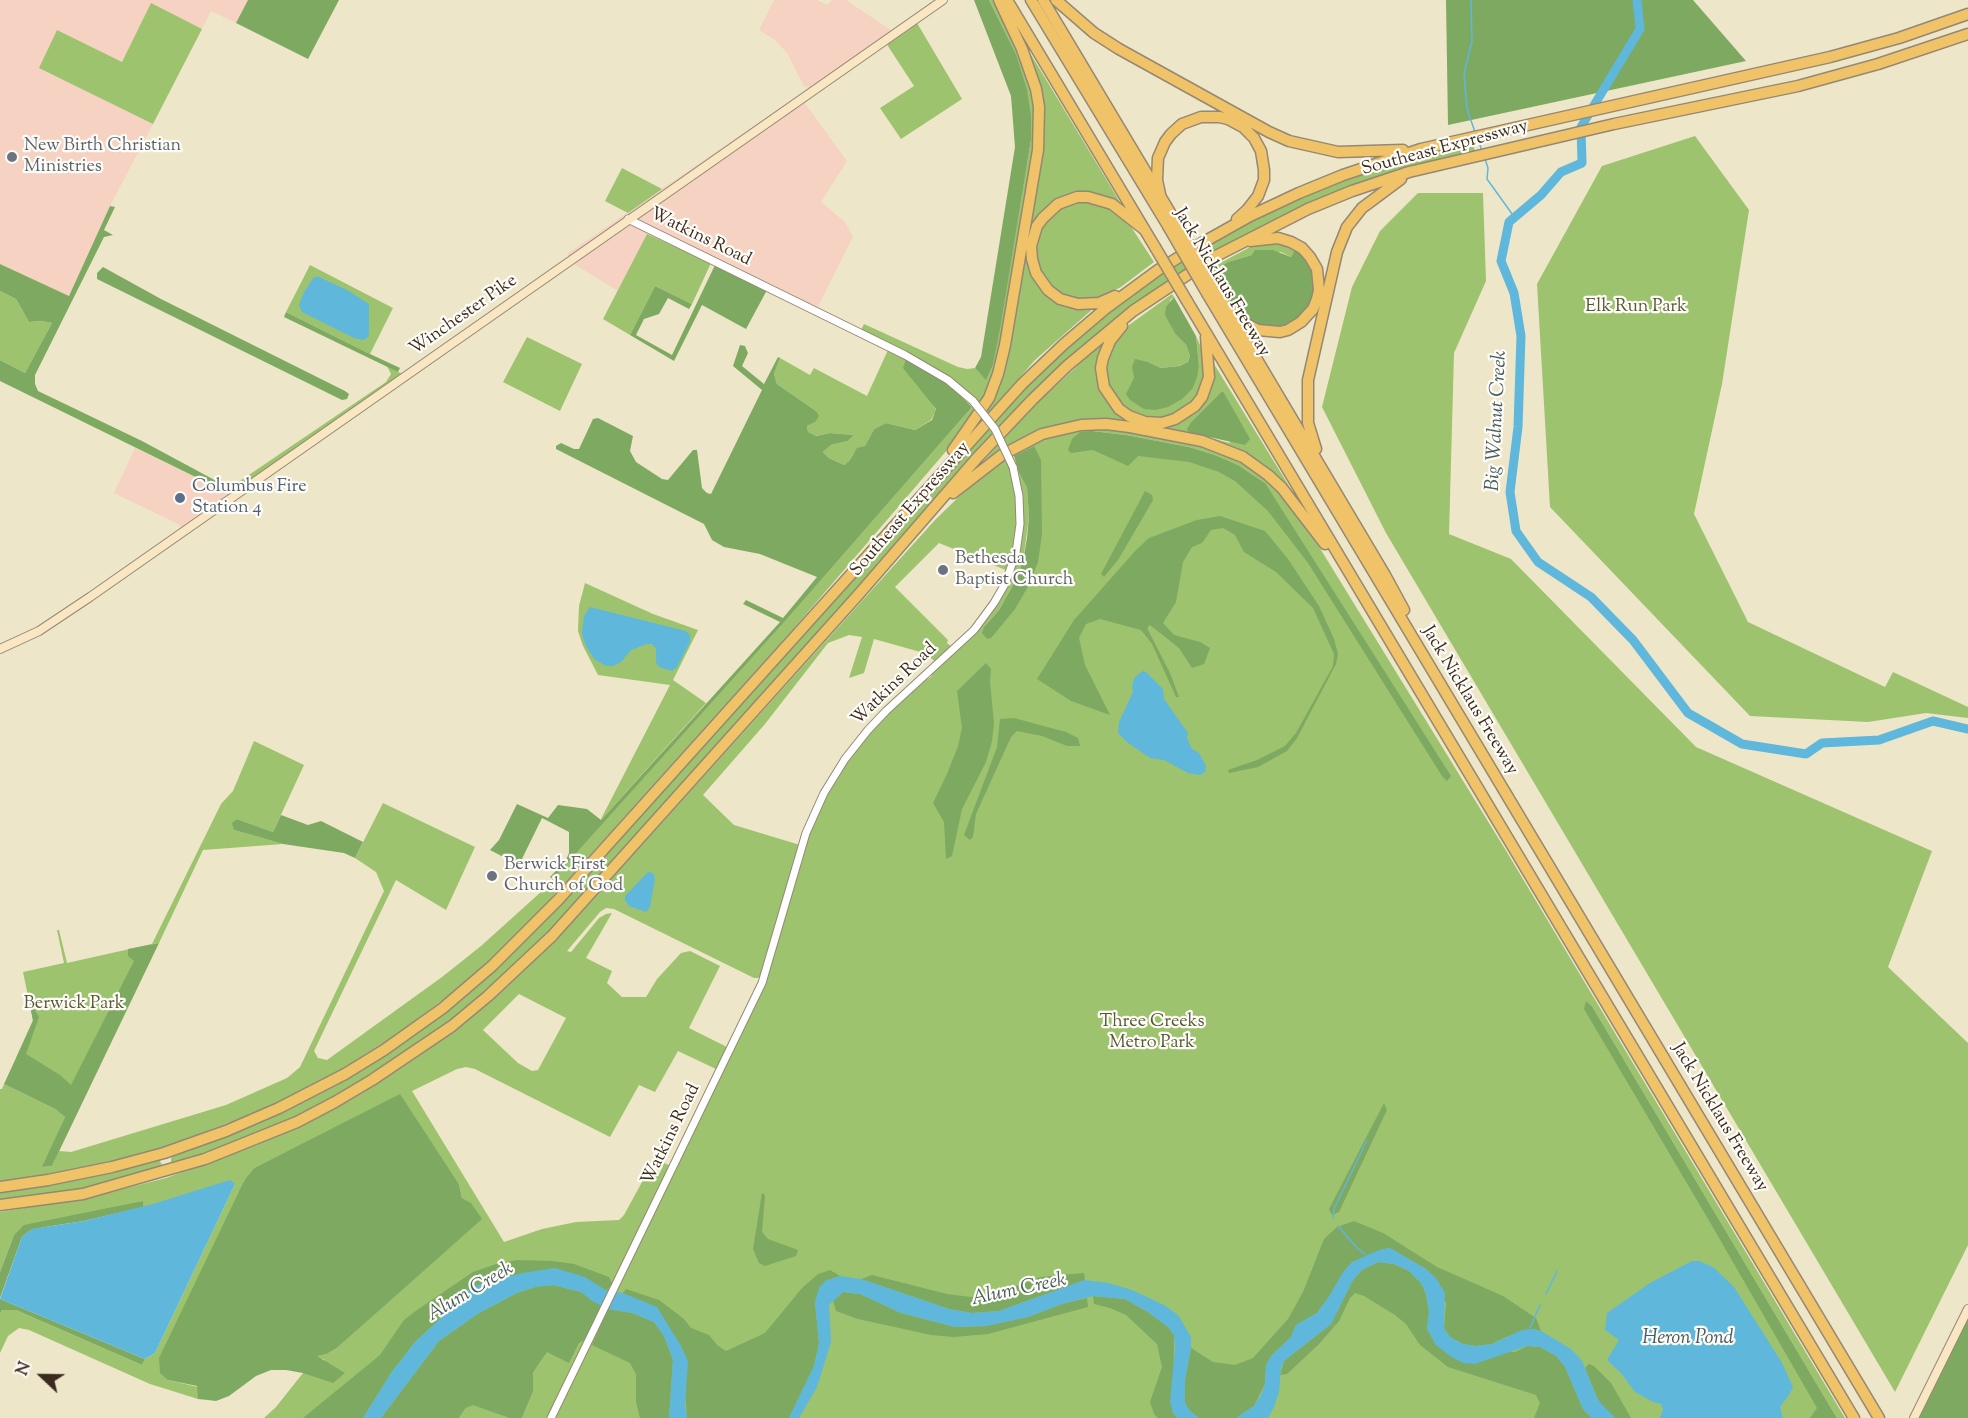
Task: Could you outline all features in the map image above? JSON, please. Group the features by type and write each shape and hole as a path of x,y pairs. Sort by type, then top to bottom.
{"highway":[{"path":"903,515 958,444 989,399 1005,345 1035,170 1039,107 1030,70 999,0"},
{"name":"Jack Nicklaus Freeway","path":"1007,0 1854,1418"},
{"name":"Jack Nicklaus Freeway","path":"1032,0 1172,225"},
{"path":"1043,0 1160,194"},
{"path":"1056,0 1088,28 1119,50 1289,141 1351,153 1421,149"},
{"name":"Southeast Expressway","path":"0,1187 112,1167 164,1153 226,1131 279,1108 345,1074 425,1021 492,966 551,908 903,515 1042,364 1084,326 1144,280 1225,229 1299,193 1343,175 1421,149 1847,52 1899,38 1968,14"},
{"name":"Southeast Expressway","path":"0,1205 83,1194 205,1159 297,1122 335,1102 452,1026 552,936 977,458 1044,389 1074,359 1133,311 1185,275 1241,242 1333,199 1422,169 1614,124 1798,86 1878,64 1968,34"},
{"path":"1225,229 1254,202 1264,180 1261,151 1249,132 1237,123 1220,117 1201,117 1176,128 1164,142 1158,158 1157,180 1172,225 1211,292 1242,322 1258,330 1273,333 1288,330 1301,322 1313,309 1319,290 1317,269 1310,257 1302,248 1278,238 1241,242"},
{"path":"1337,493 1316,451 1308,423 1307,409 1310,366 1333,266 1347,227 1362,208 1395,183 1422,169"},
{"path":"1144,280 1099,303 1073,303 1060,299 1043,285 1033,267 1031,253 1033,237 1043,218 1058,204 1077,197 1096,198 1112,204 1145,231"},
{"name":"Jack Nicklaus Freeway","path":"1211,292 1454,706 1880,1418"},
{"path":"1221,300 1385,575 1454,706"},
{"path":"1133,311 1110,341 1101,368 1104,387 1113,402 1124,413 1139,421 1156,423 1181,417 1202,397 1209,377 1206,333"},
{"path":"934,508 1002,455 1029,439 1057,429 1106,424 1202,441 1249,460 1282,488 1326,545 1381,626"}],"main road":[{"name":"Winchester Pike","path":"0,649 39,631 90,597 943,0"},
{"path":"1914,1418 1968,1310"}],"street":[{"name":"Watkins Road","path":"551,1418 762,983 806,833 828,786 845,759 868,730 974,630 994,603 1005,584 1016,553 1020,524 1019,496 1013,466 995,429 973,401 942,376 905,355 627,219"}],"shaded area":[{"path":"0,0 248,0 236,23 211,11 202,29 151,4 122,62 57,31 40,68 153,124 110,206 69,296 0,264"},
{"path":"774,0 817,0 827,5 832,0 846,0 892,31 810,88 804,86 787,53 775,40 759,30"},
{"path":"799,95 847,161 821,202 845,222 853,237 815,313 647,234 618,291 574,264 567,254"},
{"path":"135,448 231,494 182,530 178,524 114,493"}],"green space":[{"path":"248,0 339,0 308,59 236,23"},
{"path":"974,0 989,0 1016,54 1027,90 1031,116 1031,140 1001,323 993,365 986,380 975,368 981,357 1015,147 1011,96"},
{"path":"989,0 995,0 1000,9 1033,89 1037,130 1005,326 992,384 960,435 789,634 528,924 483,967 447,997 396,1035 329,1077 263,1110 168,1146 109,1163 50,1175 0,1181 0,1089 4,1084 55,1109 65,1117 43,1167 52,1166 59,1151 71,1152 226,1105 287,1078 300,1067 384,891 376,872 355,858 383,803 475,847 446,910 396,880 314,1051 318,1058 327,1060 481,946 542,891 788,618 972,407 979,402 964,388 929,365 861,330 864,324 958,367 975,368 986,379 993,365 1031,140 1016,54"},
{"path":"1446,0 1693,0 1746,61 1448,125"},
{"path":"151,3 202,29 153,124 39,68 57,30 122,62"},
{"path":"917,23 962,99 901,139 880,108 914,86 886,43"},
{"path":"1024,43 1126,212 1110,201 1061,199 1030,237 1044,290 1095,307 1035,360 978,425 993,395 1041,137"},
{"name":"Elk Run Park","path":"1695,136 1749,210 1722,384 1694,514 1748,622 1885,687 1893,672 1968,707 1968,718 1926,713 1868,722 1750,716 1550,507 1537,284 1602,166"},
{"path":"1472,141 1475,151 1418,166 1280,218 1094,337 549,933 468,1008 392,1063 323,1104 251,1138 173,1165 171,1163 171,1158 174,1156 248,1127 309,1098 472,989 1011,400 1096,321 1177,261 1220,236 1329,184 1412,155"},
{"path":"622,168 662,189 628,213 605,201"},
{"path":"1418,193 1483,193 1486,281 1454,353 1449,534 1511,559 1696,747 1932,851 1888,967 1968,1043 1968,1245 1895,1392 1386,533 1322,407 1352,287 1380,231"},
{"path":"1074,201 1103,203 1126,219 1154,262 1121,287 1090,301 1068,299 1044,281 1035,263 1037,236 1052,212"},
{"path":"110,206 115,207 104,230 113,235 104,237 35,375 35,384 38,391 142,441 222,484 220,489 0,381 0,360 25,373 52,323 29,322 16,299 0,291 0,264 69,296"},
{"path":"647,234 711,263 692,304 655,286 630,335 603,319"},
{"path":"1275,242 1297,249 1291,257 1281,252 1252,255 1228,262 1211,272 1209,269 1252,246"},
{"path":"1255,250 1273,250 1291,257 1295,250 1300,251 1314,272 1314,300 1296,323 1277,329 1251,324 1233,310 1211,272 1228,262 1252,255"},
{"path":"310,265 393,308 370,354 286,312"},
{"path":"715,265 767,290 746,329 702,305 674,361 630,335 655,286 692,304 689,309 668,298 659,314 644,319 636,335 672,355"},
{"path":"103,267 161,299 345,391 349,394 347,399 342,400 97,279 97,273"},
{"path":"0,291 16,299 29,322 52,323 25,373 0,360"},
{"path":"1172,294 1174,297 1170,300 1176,335 1186,345 1190,356 1188,362 1161,368 1148,362 1133,368 1134,378 1193,388 1199,366 1196,336 1205,356 1206,379 1195,401 1176,416 1148,420 1123,409 1106,383 1106,372 1110,352 1119,336 1129,325"},
{"path":"1174,297 1196,336 1199,366 1197,377 1193,388 1182,399 1168,407 1155,410 1144,409 1130,400 1126,394 1134,378 1132,367 1135,359 1161,368 1179,366 1188,362 1190,356 1186,345 1176,335 1165,315 1166,307"},
{"path":"286,312 400,368 398,372 284,317"},
{"path":"527,337 582,364 560,411 503,382"},
{"path":"1105,340 1101,388 1145,425 1194,412 1214,364 1297,499 1275,478 1193,436 1065,425 977,468 1029,411","holes":["1222,391 1230,443 1186,430"]},
{"path":"740,345 745,346 748,353 742,366 764,384 778,357 780,358 774,374 777,384 816,411 819,416 815,422 807,426 808,432 816,436 830,433 854,435 848,441 831,445 823,452 829,458 844,465 857,448 865,446 874,429 886,423 915,430 932,420 936,409 903,368 906,359 950,386 972,407 788,618 553,879 550,877 566,860 569,853 569,832 542,818 519,865 490,850 499,840 517,804 548,818 558,805 587,809 601,820 780,622 743,604 746,600 783,618 817,577 760,554 724,547 712,540 704,524 556,449 556,446 561,443 579,449 593,419 598,418 633,436 630,451 636,462 662,479 668,480 693,450 697,450 702,488 711,494 762,390 733,366"},
{"path":"888,350 906,359 936,410 931,420 915,430 886,423 874,429 865,446 853,454 844,465 829,458 823,452 831,445 848,441 854,435 830,433 815,436 808,432 807,426 814,422 816,411 777,384 774,374 780,358 810,375 814,368 867,396"},
{"path":"387,366 402,374 231,494 220,489 222,484 234,485 386,382 391,374"},
{"path":"1222,391 1250,439 1245,445 1186,430"},
{"name":"Three Creeks Metro Park","path":"1110,427 1191,441 1240,459 1273,482 1297,511 1505,849 1845,1418 1837,1418 1592,1006 1586,1001 1833,1418 554,1418 577,1371 571,1368 548,1418 522,1418 533,1392 533,1373 545,1355 435,1418 264,1418 276,1407 303,1373 325,1360 315,1356 327,1354 337,1348 447,1249 471,1204 462,1198 459,1184 400,1095 254,1168 245,1179 168,1380 198,1387 198,1399 150,1384 29,1330 19,1328 8,1336 0,1353 0,1314 2,1310 16,1310 142,1365 145,1359 155,1353 235,1184 143,1207 143,1201 14,1235 0,1272 0,1212 96,1196 166,1178 257,1145 331,1110 407,1064 458,1028 517,977 577,917 935,520 1005,456 1012,474 1017,506 1014,551 1008,571 939,543 895,587 948,640 947,643 952,647 936,662 924,653 874,639 864,673 849,678 862,637 849,635 828,643 765,724 703,795 734,825 800,845 763,975 754,978 614,909 606,908 567,951 571,952 599,918 612,913 586,958 612,971 607,983 622,997 646,997 657,979 681,953 690,951 720,966 689,1028 729,1048 718,1070 678,1051 655,1092 639,1085 610,1137 475,1069 466,1067 457,1069 412,1091 504,1242 542,1229 576,1222 619,1220 642,1182 660,1173 664,1163 671,1166 645,1229 750,1016 766,978 806,839 822,802 849,758 867,735 889,712 931,677 932,673 972,637 991,614 1008,584 1023,524 1019,473 1027,486 1029,517 1023,561 999,610 984,627 998,619 1032,558 1034,446 1014,456 1012,452 1050,434","holes":["1092,431 1189,447 1238,465 1265,483 1162,450","519,994 566,1018 538,1070 532,1071 518,1063 483,1030"]},
{"path":"1092,431 1189,447 1238,465 1265,483 1451,776 1447,781 1308,563 1268,511 1235,481 1219,472 1189,462 1138,456 1128,466 1093,450 1071,453 1068,450 1072,439 1080,432"},
{"path":"1034,446 1041,460 1042,534 1038,562 1029,585 1015,609 991,638 987,639 982,633 984,627 999,610 1013,585 1023,561 1027,538 1029,517 1027,487 1019,473 1014,456"},
{"path":"1145,491 1152,495 1153,500 1118,560 1104,577 1101,574"},
{"path":"1220,516 1265,531 1288,559 1319,606 1334,639 1338,654 1336,664 1297,738 1287,751 1258,767 1229,773 1228,770 1257,760 1285,746 1296,733 1333,666 1334,654 1313,608 1276,572 1244,552 1235,535 1223,528 1211,530 1202,543 1192,547 1183,562 1176,602 1163,623 1174,635 1200,642 1210,648 1204,664 1192,668 1179,648 1150,625 1147,628 1170,673 1179,697 1176,697 1152,644 1141,630 1100,619 1086,624 1079,638 1085,665 1110,715 1071,701 1037,679 1074,620 1149,538 1197,520"},
{"path":"585,583 653,614 698,630 673,680 706,703 600,821 670,685 598,675 578,631 579,606"},
{"path":"986,663 991,669 994,723 992,741 986,762 962,809 952,856 946,859 944,822 933,803 958,746 962,728 957,691"},
{"path":"1014,718 1066,732 1078,738 1080,746 1067,746 1042,736 1017,731 1011,737 976,814 973,837 970,840 964,835 997,747 1000,719"},
{"path":"254,741 304,765 273,832 237,819 234,830 283,844 203,850 159,943 152,944 221,804 233,791"},
{"path":"281,815 308,825 321,821 363,842 355,858 344,853 283,844 234,830 232,823 237,819 273,832"},
{"name":"Berwick Park","path":"57,930 59,930 67,963 152,944 80,1090 16,1058 33,1020 23,972 64,963"},
{"path":"159,943 52,1166 42,1167 65,1117 55,1109 4,1084 33,1021 29,1000 39,1017 26,1054 60,1075 71,1085 134,961 128,956 128,949"},
{"path":"1586,1001 1592,1006 1837,1418 1810,1418 1817,1408 1584,1009"},
{"path":"400,1094 459,1184 462,1198 471,1203 482,1219 337,1348 327,1354 317,1356 345,1373 333,1383 303,1373 271,1370 256,1376 229,1396 216,1401 198,1399 197,1386 168,1380 160,1373 159,1358 245,1179 254,1168"},
{"path":"1384,1103 1387,1110 1339,1212 1332,1215 1329,1209"},
{"path":"159,1159 162,1165 159,1169 84,1190 0,1202 0,1191"},
{"path":"762,1193 765,1195 762,1232 768,1239 798,1250 796,1256 765,1266 759,1263 753,1249"},
{"path":"143,1201 143,1207 84,1221 32,1229 22,1237 0,1298 0,1272 14,1235 24,1225"},
{"path":"1354,1221 1383,1233 1437,1267 1503,1296 1536,1318 1541,1331 1533,1329 1492,1344 1475,1346 1463,1344 1450,1337 1444,1328 1446,1303 1426,1269 1390,1248 1379,1250 1328,1298 1317,1313 1296,1325 1291,1337 1271,1356 1266,1365 1265,1384 1254,1406 1236,1418 1199,1418 1190,1411 1185,1403 1185,1380 1191,1348 1213,1362 1235,1365 1253,1358 1288,1319 1303,1292 1324,1239 1337,1227"},
{"path":"517,1260 574,1264 609,1277 612,1283 607,1291 555,1268 441,1318 415,1342 391,1373 363,1418 303,1418 380,1355 404,1320 417,1310 473,1272"},
{"path":"1378,1262 1394,1264 1409,1271 1421,1283 1426,1294 1429,1312 1427,1329 1436,1345 1515,1352 1527,1346 1540,1347 1556,1356 1565,1367 1583,1409 1592,1418 1534,1418 1540,1403 1536,1395 1448,1367 1420,1345 1406,1324 1395,1315 1355,1293 1350,1298 1339,1321 1319,1344 1287,1374 1280,1375 1284,1361 1331,1324 1353,1280 1362,1270"},
{"path":"830,1270 840,1276 825,1281 815,1302 819,1343 814,1366 789,1418 687,1418 681,1346 623,1293 626,1289 659,1300 684,1319 691,1328 709,1335 726,1351 765,1333 802,1288 818,1274"},
{"path":"1084,1273 1085,1280 999,1311 972,1313 949,1309 861,1279 872,1275 947,1294 971,1297 998,1293 1040,1277"},
{"path":"553,1285 581,1292 601,1305 584,1340 579,1343 569,1363 547,1352 533,1373 533,1392 522,1418 509,1418 473,1405 466,1408 459,1418 381,1418 439,1341 479,1313 517,1293 535,1287"},
{"path":"843,1292 860,1294 901,1313 955,1327 986,1326 1028,1317 1062,1304 1087,1298 1088,1307 988,1334 954,1337 931,1335 858,1319 836,1311 833,1301"},
{"path":"1093,1296 1125,1299 1148,1312 1168,1327 1174,1335 1173,1413 1178,1418 1158,1418 1150,1402 1162,1367 1157,1344 1126,1315 1094,1304"},
{"path":"0,1299 145,1359 142,1365 16,1310 2,1310 0,1314"},
{"path":"608,1309 632,1313 654,1322 664,1336 673,1360 669,1418 640,1418 636,1402 636,1374 630,1363 592,1345"},
{"path":"1968,1318 1968,1418 1919,1418"},
{"path":"1589,1364 1611,1383 1631,1418 1615,1418 1598,1400 1585,1368"},
{"path":"473,1404 509,1418 459,1418 466,1408"}],"water":[{"path":"314,277 319,277 347,290 369,304 369,335 367,338 363,340 354,338 302,312 299,305"},
{"path":"590,607 686,631 690,635 690,642 677,667 672,671 659,667 656,662 656,649 652,644 631,650 621,662 613,666 606,666 594,659 582,634 584,616"},
{"path":"1143,671 1163,689 1164,699 1188,733 1187,738 1192,749 1199,753 1206,766 1205,772 1200,775 1188,773 1164,760 1150,758 1118,733 1119,722 1133,692 1132,685 1135,677"},
{"path":"648,872 653,873 655,878 650,907 646,912 629,906 625,896"},
{"path":"230,1180 235,1184 155,1353 145,1359 0,1299 22,1237 32,1229 84,1221 153,1204"},
{"path":"1390,1248 1426,1269 1436,1278 1445,1293 1444,1328 1450,1337 1463,1344 1475,1346 1492,1344 1522,1330 1541,1331 1571,1349 1582,1361 1598,1400 1615,1418 1592,1418 1583,1409 1565,1367 1556,1356 1540,1347 1527,1346 1475,1364 1463,1363 1450,1356 1436,1345 1427,1329 1429,1312 1426,1294 1421,1283 1409,1271 1394,1264 1378,1262 1362,1270 1353,1280 1331,1324 1284,1361 1281,1368 1279,1392 1268,1418 1236,1418 1254,1406 1261,1395 1265,1384 1266,1365 1271,1356 1291,1337 1296,1325 1317,1313 1352,1262 1379,1250"},
{"name":"Heron Pond","path":"1692,1261 1699,1261 1713,1267 1734,1287 1782,1363 1793,1387 1780,1407 1783,1418 1660,1418 1663,1409 1661,1404 1635,1392 1621,1373 1607,1360 1619,1340 1605,1330 1607,1313 1650,1283"},
{"name":"Alum Creek","path":"555,1268 585,1277 607,1291 623,1293 657,1307 688,1361 685,1405 687,1418 669,1418 673,1360 664,1336 654,1322 632,1313 608,1309 581,1292 553,1285 535,1287 517,1293 479,1313 439,1341 381,1418 363,1418 391,1373 415,1342 471,1287 522,1273"},
{"path":"840,1276 861,1279 949,1309 972,1313 999,1311 1085,1280 1108,1283 1132,1290 1164,1305 1178,1315 1191,1337 1185,1380 1185,1403 1190,1411 1199,1418 1178,1418 1173,1413 1170,1401 1174,1335 1168,1327 1148,1312 1125,1299 1093,1296 1062,1304 1028,1317 986,1326 955,1327 901,1313 860,1294 843,1292 829,1305 831,1342 817,1387 799,1418 789,1418 814,1366 819,1343 815,1302 819,1288 825,1281"}],"waterway":[{"path":"1471,0 1472,41 1464,74 1467,109 1475,132"},
{"name":"Big Walnut Creek","path":"1637,0 1640,29 1581,127 1582,163 1561,172 1541,195 1509,222 1501,261 1514,293 1521,336 1518,427 1510,492 1516,531 1538,562 1591,597 1633,640 1688,713 1742,744 1806,754 1822,743 1879,740 1933,721 1968,729"},
{"path":"1479,142 1482,151"},
{"path":"1485,159 1488,168 1487,179 1515,218"},
{"path":"1333,1218 1334,1209 1367,1140"},
{"path":"1338,1226 1366,1255"},
{"path":"1546,1294 1557,1271"},
{"path":"1530,1328 1540,1305"}],"place":[{"name":"New Birth Christian Ministries","path":"12,157"},
{"name":"Columbus Fire Station 4","path":"180,498"},
{"name":"Bethesda Baptist Church","path":"943,570"},
{"name":"Berwick First Church of God","path":"492,876"}]}
